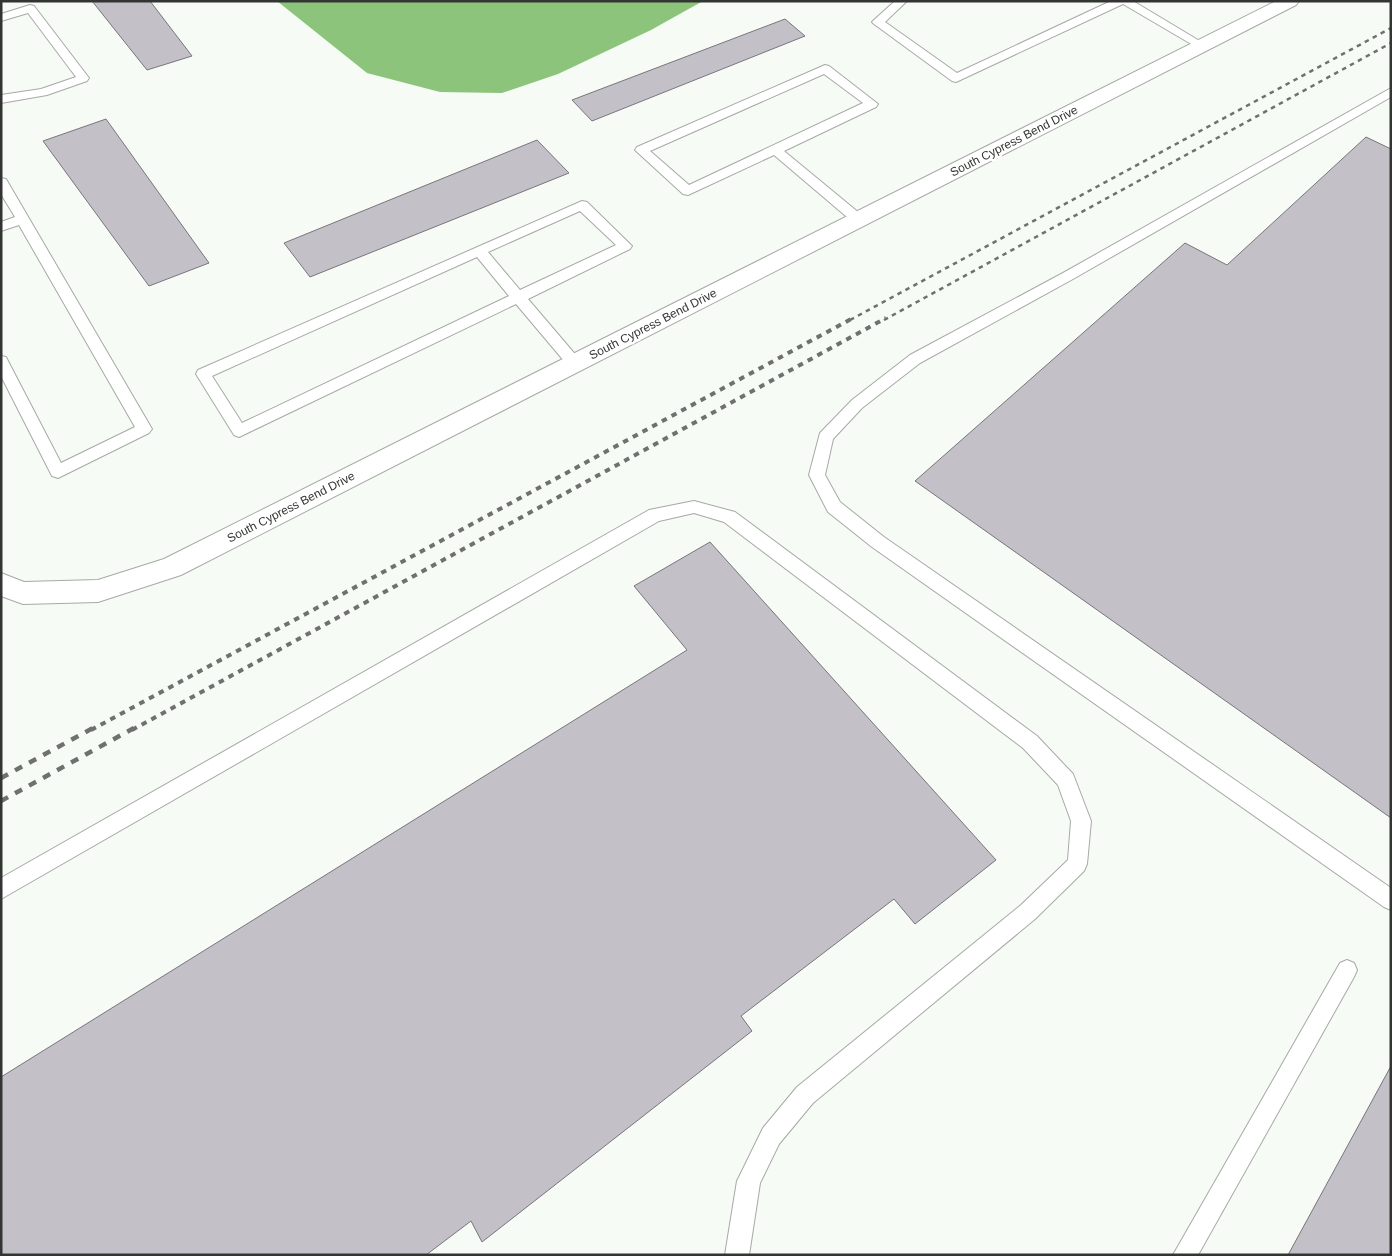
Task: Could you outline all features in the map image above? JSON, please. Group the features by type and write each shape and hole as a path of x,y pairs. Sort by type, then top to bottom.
{"street":[{"name":"South Cypress Bend Drive","path":"1,584 23,593 98,592 172,568 1290,1"}],"lane":[{"path":"902,1 878,22 956,78 1121,1"},
{"path":"1125,1 1202,46"},
{"path":"1,18 30,8 83,78 43,92 1,99"},
{"path":"825,69 872,104 774,150 688,190 641,150 825,69"},
{"path":"1391,92 1077,271 915,359 857,404 826,437 817,475 834,507 878,542 1391,900"},
{"path":"774,150 859,220"},
{"path":"1,182 144,429 58,472 1,361"},
{"path":"582,205 625,246 519,298 239,431 203,374 582,205"},
{"path":"1,227 23,219"},
{"path":"480,252 575,364"},
{"path":"1,889 655,515 694,507 730,518 1030,742 1066,780 1081,821 1077,864 1028,912 805,1095 771,1136 749,1181 737,1255"},
{"path":"1186,1255 1347,970"}],"shaded area":[{"path":"277,1 703,1 651,30 558,74 502,93 440,92 367,73"}],"building":[{"path":"92,1 150,1 192,56 147,70"},
{"path":"785,19 805,36 592,121 572,100"},
{"path":"106,119 209,263 149,286 43,141"},
{"path":"1366,137 1391,149 1391,818 915,481 1185,243 1227,265"},
{"path":"537,140 569,173 310,277 284,243"},
{"path":"710,542 996,860 915,924 894,899 741,1016 752,1031 482,1242 471,1221 426,1255 1,1255 1,1077 687,650 634,586"},
{"path":"1391,1066 1391,1255 1288,1255"}],"railway":[{"path":"850,320 1391,28"},
{"path":"884,320 1391,43"},
{"path":"91,730 853,318"},
{"path":"132,730 886,318"},
{"path":"1,778 93,728"},
{"path":"1,801 134,728"}]}
